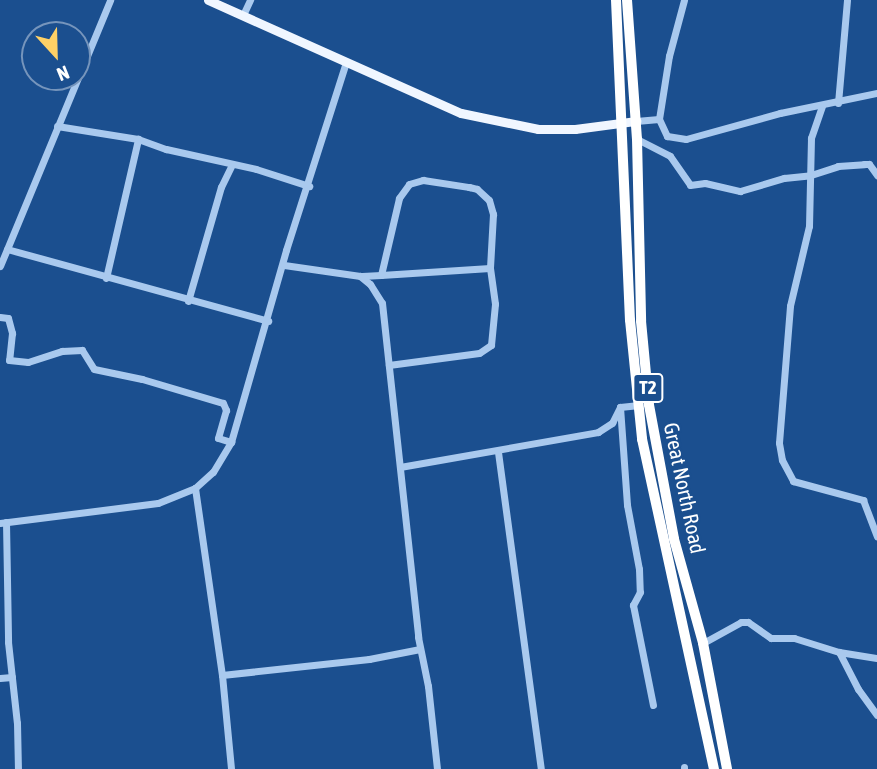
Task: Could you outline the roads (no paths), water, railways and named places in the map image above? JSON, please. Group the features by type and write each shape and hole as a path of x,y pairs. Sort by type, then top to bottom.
{"highway":[{"name":"Great North Road","path":"616,0 630,320 639,405 654,500 714,769"},
{"name":"Great North Road","path":"627,0 637,139 638,241 649,405 674,539 702,643 727,769"}],"main road":[{"path":"208,0 461,113 538,129 575,129 636,121"}],"street":[{"path":"0,266 110,0"},
{"path":"243,15 250,0"},
{"path":"684,0 669,56 659,119 667,136 685,139 780,113 877,93"},
{"path":"838,103 847,0"},
{"path":"18,769 4,578 3,522 158,503 195,488 213,472 231,442 268,321 286,250 309,186 346,62"},
{"path":"822,106 811,138 809,226 794,282 785,356 779,412 782,460 793,481 799,485 828,489 863,500 877,536"},
{"path":"636,121 659,119"},
{"path":"57,126 138,139 166,149 309,186"},
{"path":"106,278 138,139"},
{"path":"637,139 670,156 690,185 705,183 740,191 838,166 864,164 869,164 877,174"},
{"path":"188,301 221,187 232,164"},
{"path":"381,275 402,191 409,184 423,180 477,189 484,195 493,214 490,268 495,322 493,340 488,349 479,353 389,365"},
{"path":"7,249 268,321"},
{"path":"284,265 360,276 490,268"},
{"path":"360,276 370,284 382,303 420,649 437,769"},
{"path":"0,317 8,318 12,333 9,360 28,362 62,351 82,350 94,369 142,379 223,402 226,410 218,438 231,442"},
{"path":"620,407 639,405"},
{"path":"400,467 498,452 598,432 612,423 620,407"},
{"path":"620,407 627,505 639,569 640,592 633,605 653,705"},
{"path":"498,452 541,769"},
{"path":"195,488 222,676 231,769"},
{"path":"702,643 741,622 748,622 771,638 794,638 839,652 877,658"},
{"path":"222,676 369,659 420,649"},
{"path":"839,652 858,689 877,715"},
{"path":"0,678 12,677"}]}
